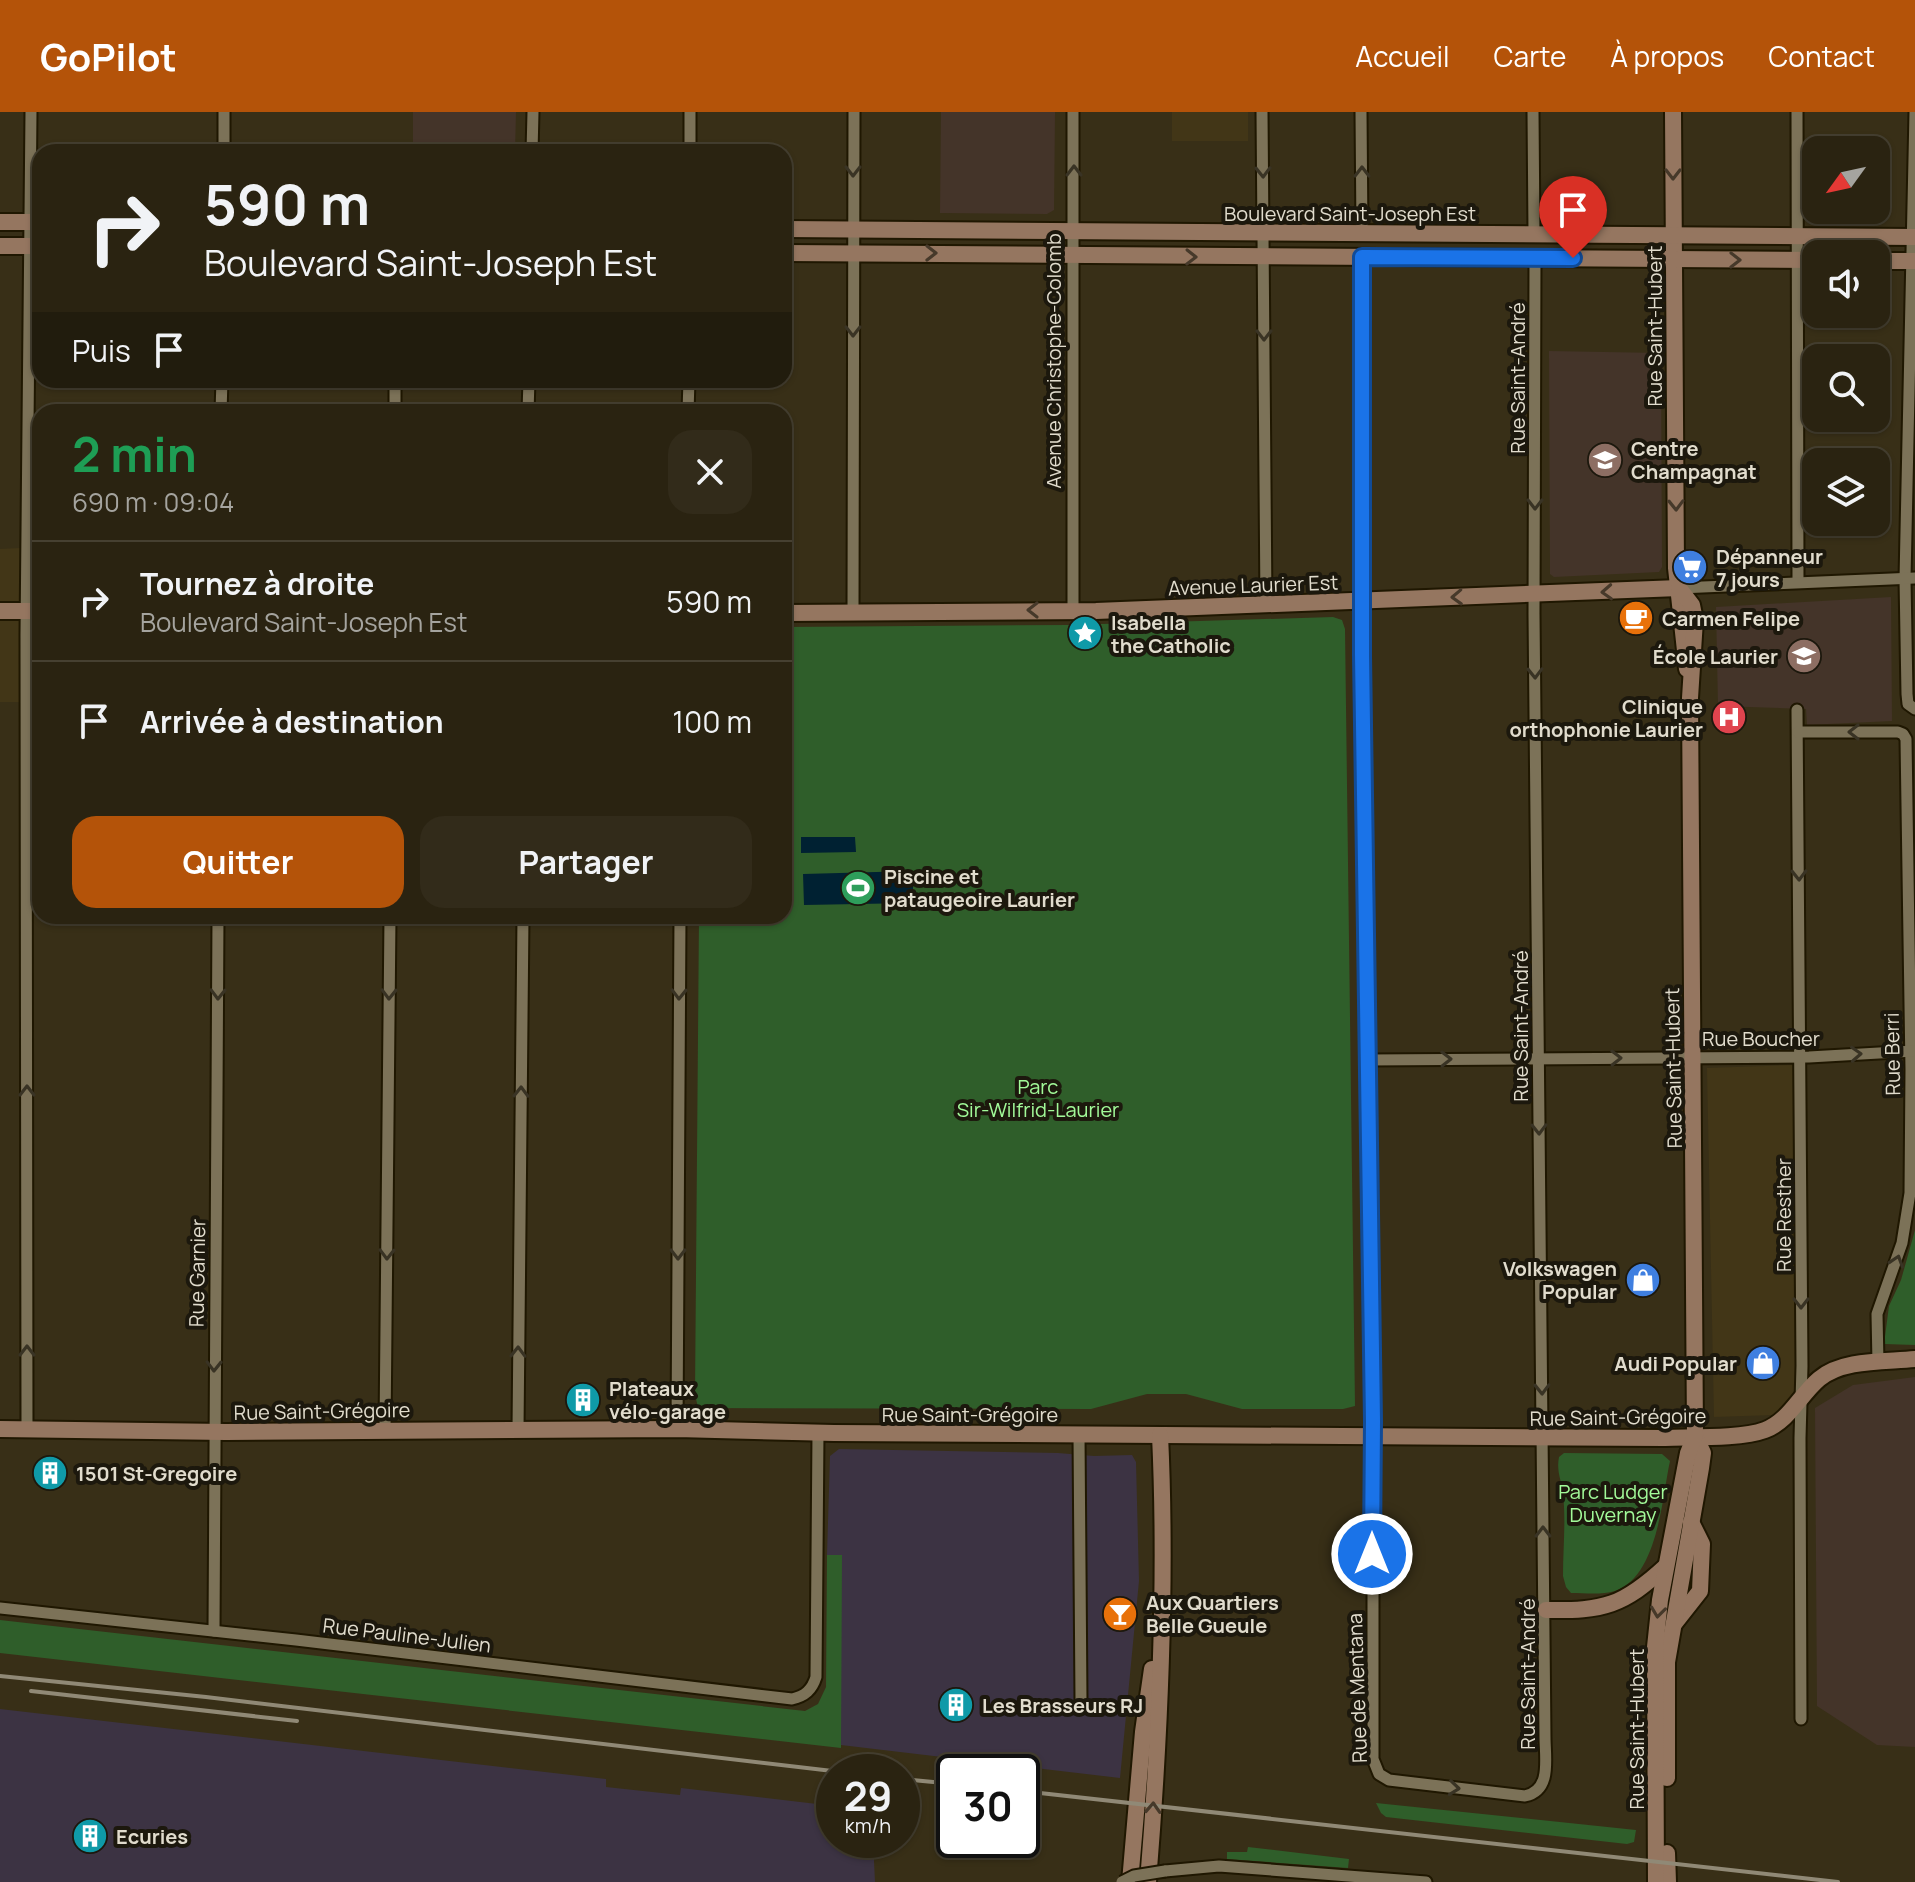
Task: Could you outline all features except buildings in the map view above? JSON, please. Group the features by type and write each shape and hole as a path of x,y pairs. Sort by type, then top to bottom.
{"street":[{"path":"31,112 32,144"},
{"path":"224,112 224,144"},
{"path":"532,144 533,112"},
{"path":"690,112 690,144"},
{"path":"853,611 854,112"},
{"name":"Avenue Christophe-Colomb","path":"1073,112 1073,610"},
{"path":"1262,112 1266,605"},
{"path":"1361,112 1362,233"},
{"path":"1533,112 1534,234"},
{"name":"Rue Saint-Hubert","path":"1656,1882 1655,1647 1666,1566 1688,1453 1695,1436 1690,698 1676,568 1673,112"},
{"path":"1797,112 1798,582"},
{"path":"1911,704 1915,112"},
{"path":"0,222 32,222"},
{"name":"Boulevard Saint-Joseph Est","path":"792,229 1913,237"},
{"path":"0,246 32,246"},
{"path":"792,253 1802,260"},
{"name":"Rue de Mentana","path":"1362,257 1362,601 1373,1763 1379,1774 1393,1781 1525,1796 1537,1791"},
{"name":"Rue Saint-André","path":"1535,258 1535,595 1546,1610 1545,1771 1544,1783 1537,1791"},
{"path":"1890,261 1913,261"},
{"name":"Avenue Laurier Est","path":"792,613 1266,605 1910,579"},
{"path":"0,611 32,611"},
{"name":"Rue Resther","path":"1797,710 1801,1057 1801,1719"},
{"name":"Rue Berri","path":"1798,732 1898,732 1906,739 1911,815 1913,1137 1910,1193 1902,1243 1877,1314 1878,1363"},
{"path":"27,1429 32,845"},
{"name":"Rue Garnier","path":"214,1631 218,924"},
{"path":"385,1430 390,924"},
{"path":"518,1430 523,924"},
{"path":"677,1429 680,924"},
{"name":"Rue Boucher","path":"1368,1060 1801,1057 1913,1051"},
{"name":"Rue Saint-Grégoire","path":"0,1429 214,1432 677,1429 1079,1435 1695,1436 1764,1430 1784,1418 1815,1382 1827,1373 1841,1368 1915,1359"},
{"name":"Rue Pauline-Julien","path":"0,1608 792,1699 808,1692 816,1677 818,1433"},
{"path":"1079,1435 1081,1700"},
{"path":"1148,1882 1160,1735 1160,1435"},
{"name":"Rue Saint-Hubert","path":"1668,1882 1667,1662 1673,1625 1700,1591 1702,1544 1691,1522 1703,1453 1695,1436"},
{"path":"1546,1610 1590,1609 1616,1603 1636,1593 1666,1566"},
{"path":"1130,1882 1143,1732 1160,1608"},
{"path":"1122,1882 1134,1876 1219,1866 1426,1882"}],"shaded area":[{"path":"413,112 516,112 515,144 413,144"},
{"path":"941,112 1055,112 1054,210 1047,214 940,213"},
{"path":"1172,112 1248,112 1248,141 1172,141"},
{"name":"Centre Champagnat","path":"1549,351 1661,353 1662,567 1659,572 1554,577 1550,574"},
{"path":"32,547 32,702 0,702 0,549"},
{"name":"École Laurier","path":"1891,597 1892,721 1807,725 1806,709 1718,706 1716,607"},
{"path":"1795,1065 1799,1390 1774,1415 1714,1417 1707,1068"},
{"path":"1915,1377 1915,1747 1877,1745 1817,1706 1815,1408 1853,1385"},
{"path":"839,1449 1132,1455 1136,1462 1139,1581 1120,1778 1040,1769 1040,1754 936,1756 841,1745 827,1555 830,1456"},
{"path":"0,1709 606,1779 606,1787 680,1795 681,1788 816,1804 816,1858 874,1858 875,1882 0,1882"}],"green space":[{"name":"Parc Sir-Wilfrid-Laurier","path":"1333,617 1342,620 1345,629 1355,1406 1343,1409 1242,1409 1186,1394 1147,1394 1091,1409 698,1408 695,1394 699,924 792,924 792,627 1069,625"},
{"path":"1915,1230 1915,1345 1884,1344 1889,1306 1901,1280"},
{"name":"Parc Ludger Duvernay","path":"1564,1453 1662,1454 1670,1461 1656,1534 1649,1553 1641,1570 1629,1583 1615,1591 1571,1593 1566,1587 1563,1576 1564,1504 1558,1467 1559,1457"},
{"path":"827,1555 842,1555 841,1748 0,1653 0,1620 805,1711 818,1704 826,1687"},
{"path":"1376,1803 1636,1830 1634,1842 1627,1844 1386,1817"},
{"path":"1248,1847 1349,1859 1348,1868 1227,1859 1227,1852 1247,1852"}],"water":[{"path":"801,837 855,837 856,852 801,853"},
{"name":"Piscine et pataugeoire Laurier","path":"913,871 913,903 804,905 803,874"}],"railway":[{"path":"0,1676 206,1697 816,1769"},
{"path":"31,1691 297,1721"},
{"path":"920,1781 936,1782"},
{"path":"1040,1793 1838,1882"}],"place":[{"name":"Centre Champagnat","path":"1605,460"},
{"name":"Dépanneur 7 jours","path":"1690,567"},
{"name":"Carmen Felipe","path":"1636,618"},
{"name":"Isabella the Catholic","path":"1085,633"},
{"name":"École Laurier","path":"1804,656"},
{"name":"Clinique orthophonie Laurier","path":"1729,717"},
{"name":"Piscine et pataugeoire Laurier","path":"858,888"},
{"name":"Volkswagen Popular","path":"1643,1280"},
{"name":"Audi Popular","path":"1763,1363"},
{"name":"Plateaux vélo-garage","path":"583,1400"},
{"name":"1501 St-Gregoire","path":"50,1473"},
{"name":"Aux Quartiers Belle Gueule","path":"1120,1614"},
{"name":"Les Brasseurs RJ","path":"956,1705"},
{"name":"Ecuries","path":"90,1836"}],"route":[{"path":"1372,1554 1373,1421 1362,655 1362,257 1573,258"}]}
